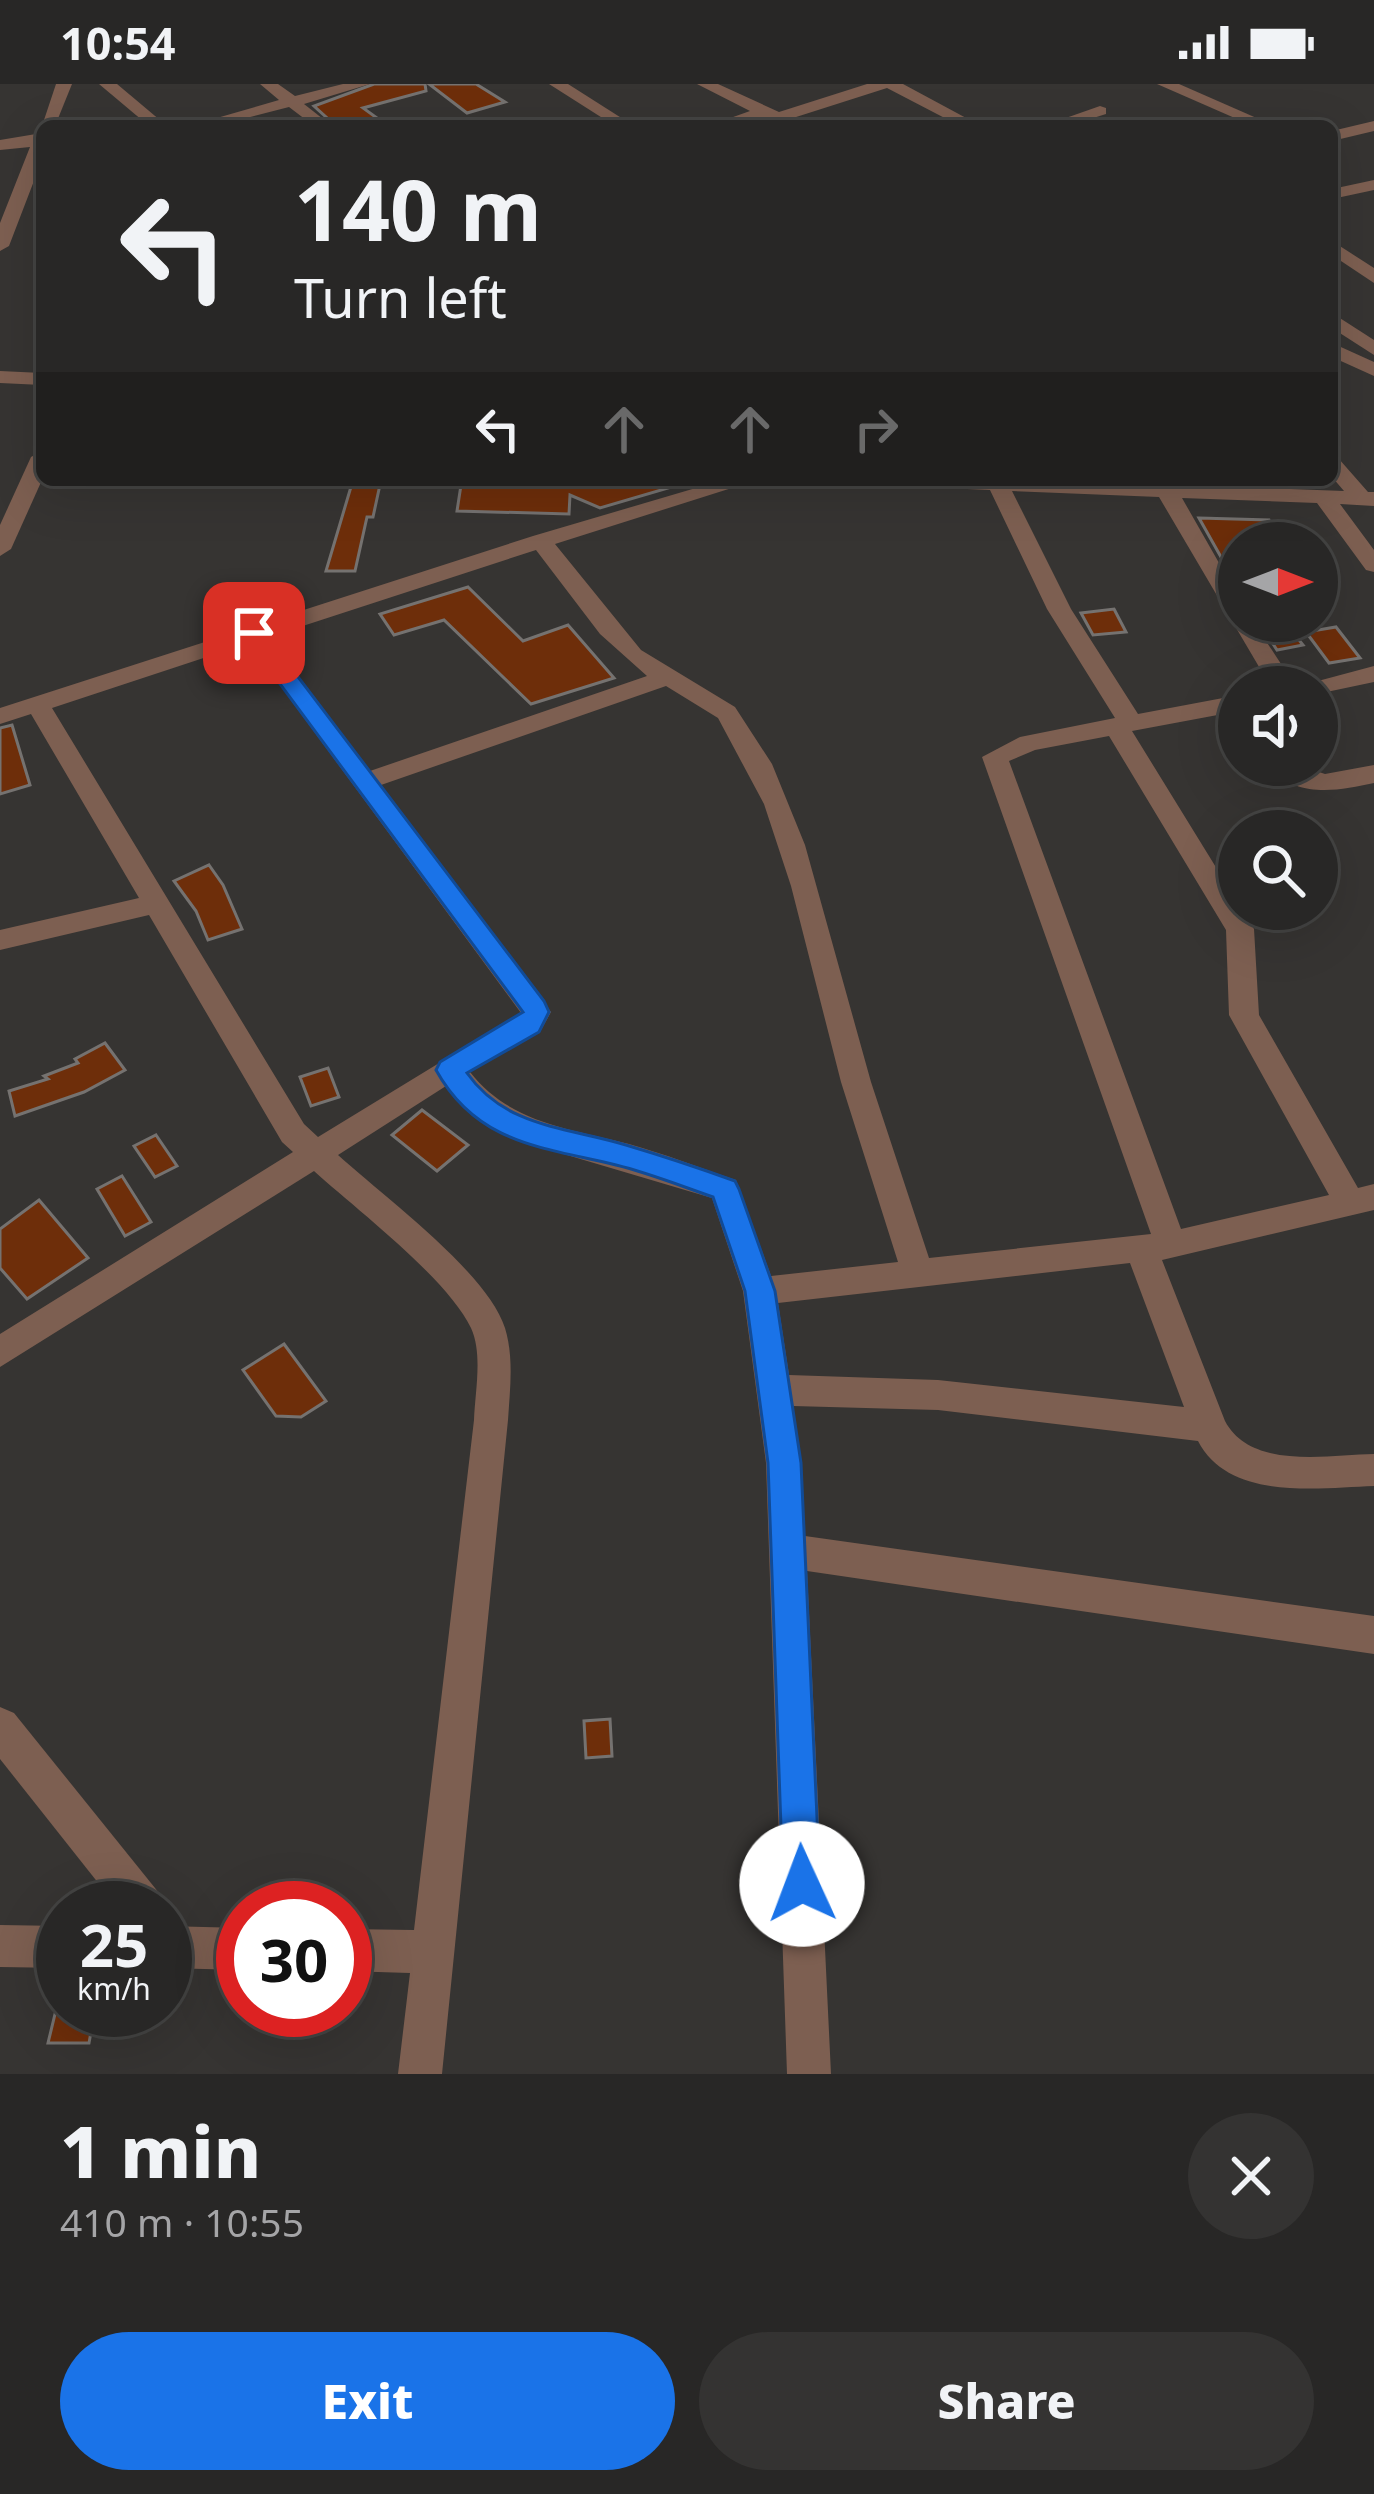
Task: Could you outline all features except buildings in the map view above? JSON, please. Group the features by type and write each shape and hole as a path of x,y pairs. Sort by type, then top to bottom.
{"street":[{"path":"49,120 64,84"},
{"path":"107,84 152,120"},
{"path":"268,84 316,120"},
{"path":"221,120 362,84"},
{"path":"557,84 616,120"},
{"path":"682,84 765,118 887,84 961,120"},
{"path":"705,84 765,118"},
{"path":"1165,84 1252,120"},
{"path":"1071,120 1100,111"},
{"path":"1338,135 1374,126"},
{"path":"0,145 36,141"},
{"path":"0,246 36,155"},
{"path":"1338,193 1373,186"},
{"path":"1338,250 1374,277"},
{"path":"1338,323 1374,350"},
{"path":"1341,353 1374,350"},
{"path":"1341,353 1374,370"},
{"path":"0,377 36,379"},
{"path":"0,481 36,467"},
{"path":"0,549 36,469"},
{"path":"0,716 726,486"},
{"path":"760,1291 1156,1246 1362,1200 1244,1015 1241,985 1247,953 1240,929 1059,609 999,486"},
{"path":"1119,486 1168,493 1347,495 1374,565"},
{"path":"1168,493 1218,580"},
{"path":"541,541 615,636 664,678 715,698 736,725 782,814 814,908 848,1054 918,1273"},
{"path":"0,1352 530,1024 536,1012 254,633"},
{"path":"1338,682 1374,674"},
{"path":"364,782 664,678"},
{"path":"37,703 293,1133 458,1283 488,1324 494,1353 491,1420 420,2074"},
{"path":"1218,713 1124,724 1029,743 994,757 1156,1246 1209,1426 1225,1452 1246,1464 1374,1470"},
{"path":"1338,783 1374,774"},
{"path":"0,940 159,903"},
{"path":"450,1070 470,1098 520,1133 622,1155 725,1189 760,1291 784,1463 809,2074"},
{"path":"774,1390 847,1388 930,1394 1209,1426"},
{"path":"788,1551 1374,1635"},
{"path":"0,1727 123,1881"},
{"path":"0,1946 36,1947"},
{"path":"372,1951 430,1952"}],"route":[{"path":"254,633 531,1001 536,1012 530,1024 450,1070 470,1098 520,1133 622,1155 725,1189 760,1291 784,1463 802,1884"}]}
